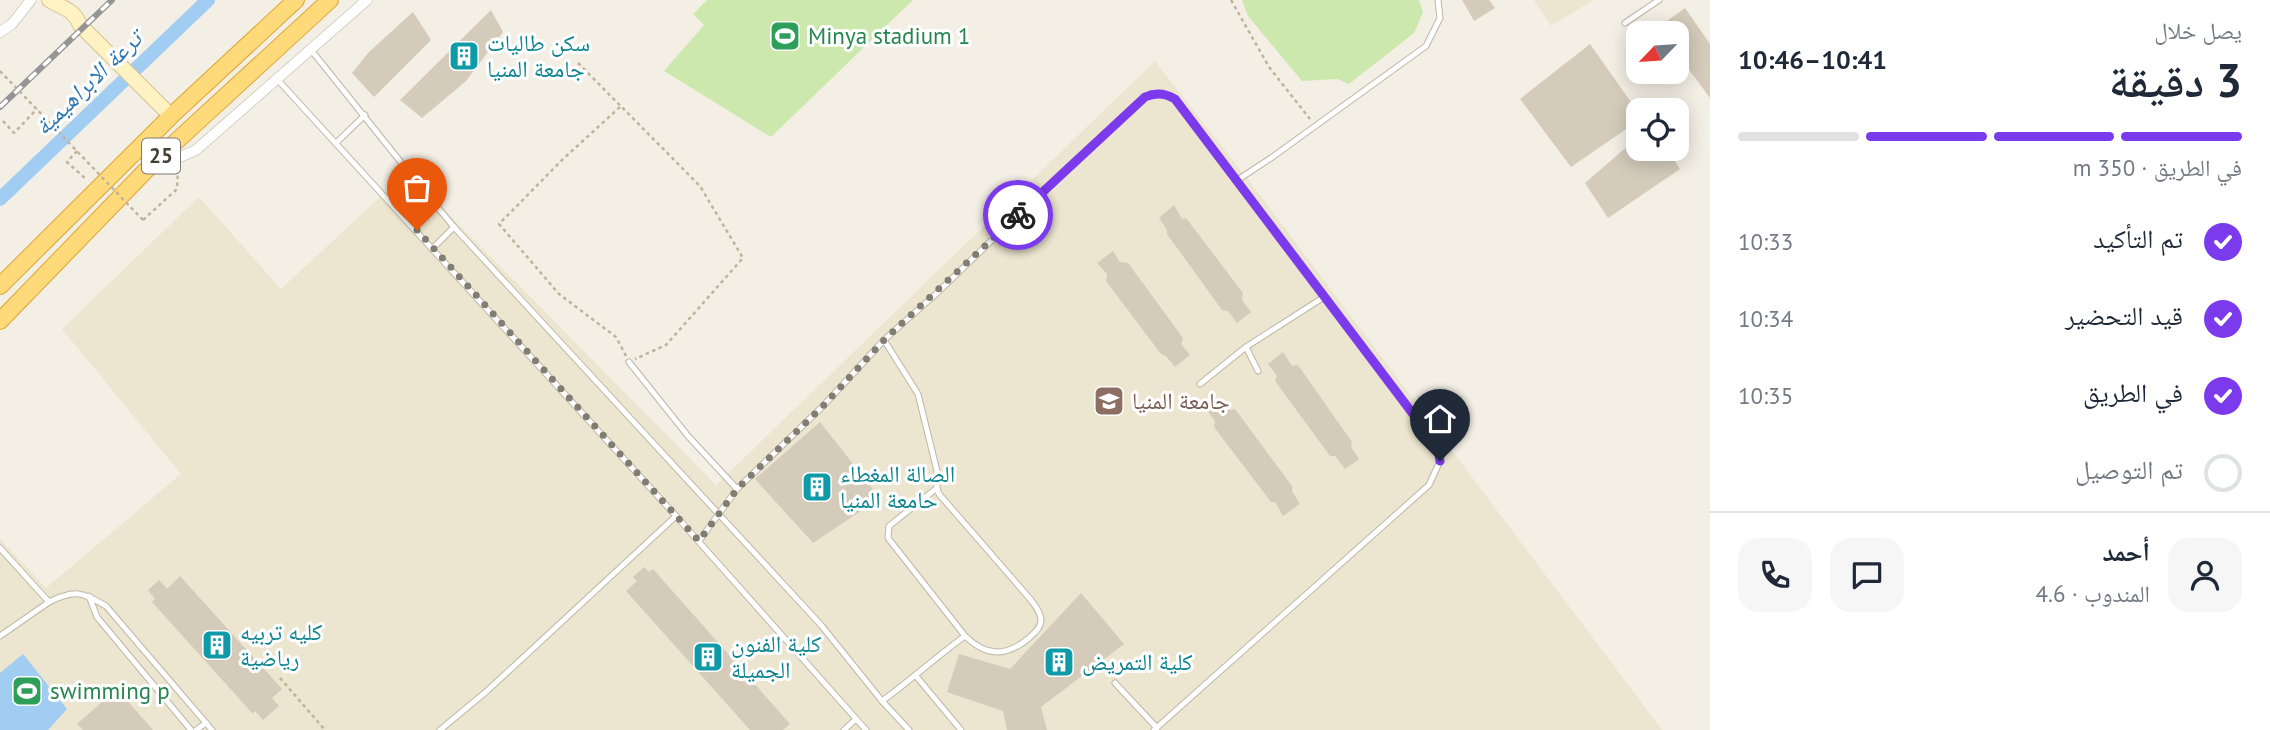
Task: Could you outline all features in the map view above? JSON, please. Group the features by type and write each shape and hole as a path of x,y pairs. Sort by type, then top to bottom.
{"highway":[{"name":"25","path":"0,286 171,116 296,0"},
{"name":"25","path":"0,321 156,160 330,0"}],"main road":[{"path":"56,2 59,12 71,23 80,25 171,116"}],"street":[{"path":"0,32 12,24 31,0"},
{"path":"156,160 178,158 196,150 367,0"}],"lane":[{"path":"1236,181 1316,127 1426,46 1440,18 1438,0"},
{"path":"1625,23 1659,0"},
{"path":"311,50 454,227 821,625 909,730"},
{"path":"277,79 699,541 866,730"},
{"path":"699,541 737,489 823,406 884,340 1070,165 1149,95 1166,94 1175,99 1438,447 1440,461 1429,485 1156,729 1115,683"},
{"path":"337,142 365,115"},
{"path":"433,248 454,227"},
{"path":"1200,384 1246,347 1324,298"},
{"path":"884,340 918,394 937,471 939,494 1038,610 1040,628 1003,653 974,645 888,538 889,526 937,488"},
{"path":"1246,347 1258,371"},
{"path":"629,362 688,436 737,489"},
{"path":"440,730 487,691 676,516"},
{"path":"0,548 49,602"},
{"path":"0,636 49,602 73,592 89,596 106,606 212,730"},
{"path":"89,596 97,617 194,730 206,723"},
{"path":"882,701 965,636"},
{"path":"916,676 961,730"},
{"path":"844,730 856,719"}],"path":[{"path":"1231,0 1269,67 1316,127"},
{"path":"578,64 700,187 743,258 666,345 629,362 616,337 559,294 499,224 563,159 620,107"},
{"path":"0,71 143,219 177,189 178,158"},
{"path":"3,121 14,133 37,109"},
{"path":"77,151 66,162 83,176"},
{"path":"280,678 325,730"}],"shaded area":[{"path":"1534,0 1593,0 1551,26"},
{"name":"جامعة المنيا","path":"1155,61 1256,190 1662,730 0,730 0,539 46,588 181,474 62,329 199,197 281,289 407,172 716,485"}],"green space":[{"name":"Minya stadium 1","path":"707,0 913,0 771,137 664,71 704,25 693,14"},
{"path":"1242,0 1419,0 1423,12 1414,33 1349,84 1337,79 1302,81 1248,16"}],"water":[{"name":"swimming p","path":"23,654 67,709 48,730 0,730 0,673"}],"building":[{"path":"1462,0 1489,0 1495,8 1474,21"},
{"path":"1685,8 1710,44 1710,98 1689,70 1689,21 1667,21"},
{"name":"سكن طاليات جامعة المنيا","path":"491,10 503,32 466,81 422,118 400,100"},
{"path":"413,12 431,40 374,97 352,73 369,52"},
{"path":"1590,44 1628,98 1626,98 1626,129 1571,167 1520,99"},
{"path":"1626,147 1626,161 1675,161 1680,169 1608,218 1585,183"},
{"path":"1174,205 1182,219 1186,218 1243,293 1242,300 1251,312 1237,323 1228,311 1222,310 1167,234 1159,218"},
{"path":"1113,251 1120,262 1128,263 1183,338 1181,344 1190,355 1175,367 1161,354 1106,281 1107,274 1097,263"},
{"path":"1283,352 1292,366 1298,365 1352,442 1351,447 1359,459 1345,469 1335,456 1330,456 1275,381 1277,376 1268,364"},
{"path":"1222,398 1230,410 1235,409 1292,486 1300,504 1283,516 1275,502 1271,502 1214,427 1215,421 1206,409"},
{"name":"الصالة المغطاء حامعة المنيا","path":"820,422 880,498 813,543 755,479"},
{"name":"كلية الفنون الجميلة","path":"644,567 649,572 653,569 790,724 783,730 750,730 626,591 637,581 633,577"},
{"name":"كليه تربيه رياضية","path":"180,576 282,689 272,698 279,706 263,720 255,711 253,714 152,602 155,599 148,590 159,580 167,589"},
{"name":"كلية التمريض","path":"1081,593 1124,644 1041,707 1047,730 1007,730 1003,711 947,692 959,654 1010,669"},
{"path":"117,689 153,730 83,730 77,724"}],"waterway":[{"name":"ترعة الابراهيمية","path":"0,199 208,0"}],"railway":[{"path":"0,107 112,0"}],"way so far":[{"path":"417,230 699,541 737,489 823,406 884,340 1018,215"}],"place":[{"name":"Minya stadium 1","path":"785,36"},
{"name":"سكن طاليات جامعة المنيا","path":"464,56"},
{"name":"جامعة المنيا","path":"1109,401"},
{"name":"الصالة المغطاء حامعة المنيا","path":"817,487"},
{"name":"كليه تربيه رياضية","path":"217,645"},
{"name":"كلية الفنون الجميلة","path":"708,657"},
{"name":"كلية التمريض","path":"1059,662"},
{"name":"swimming p","path":"27,691"}],"route":[{"path":"1018,215 1145,97 1159,93 1175,99 1438,447 1440,461"}]}
